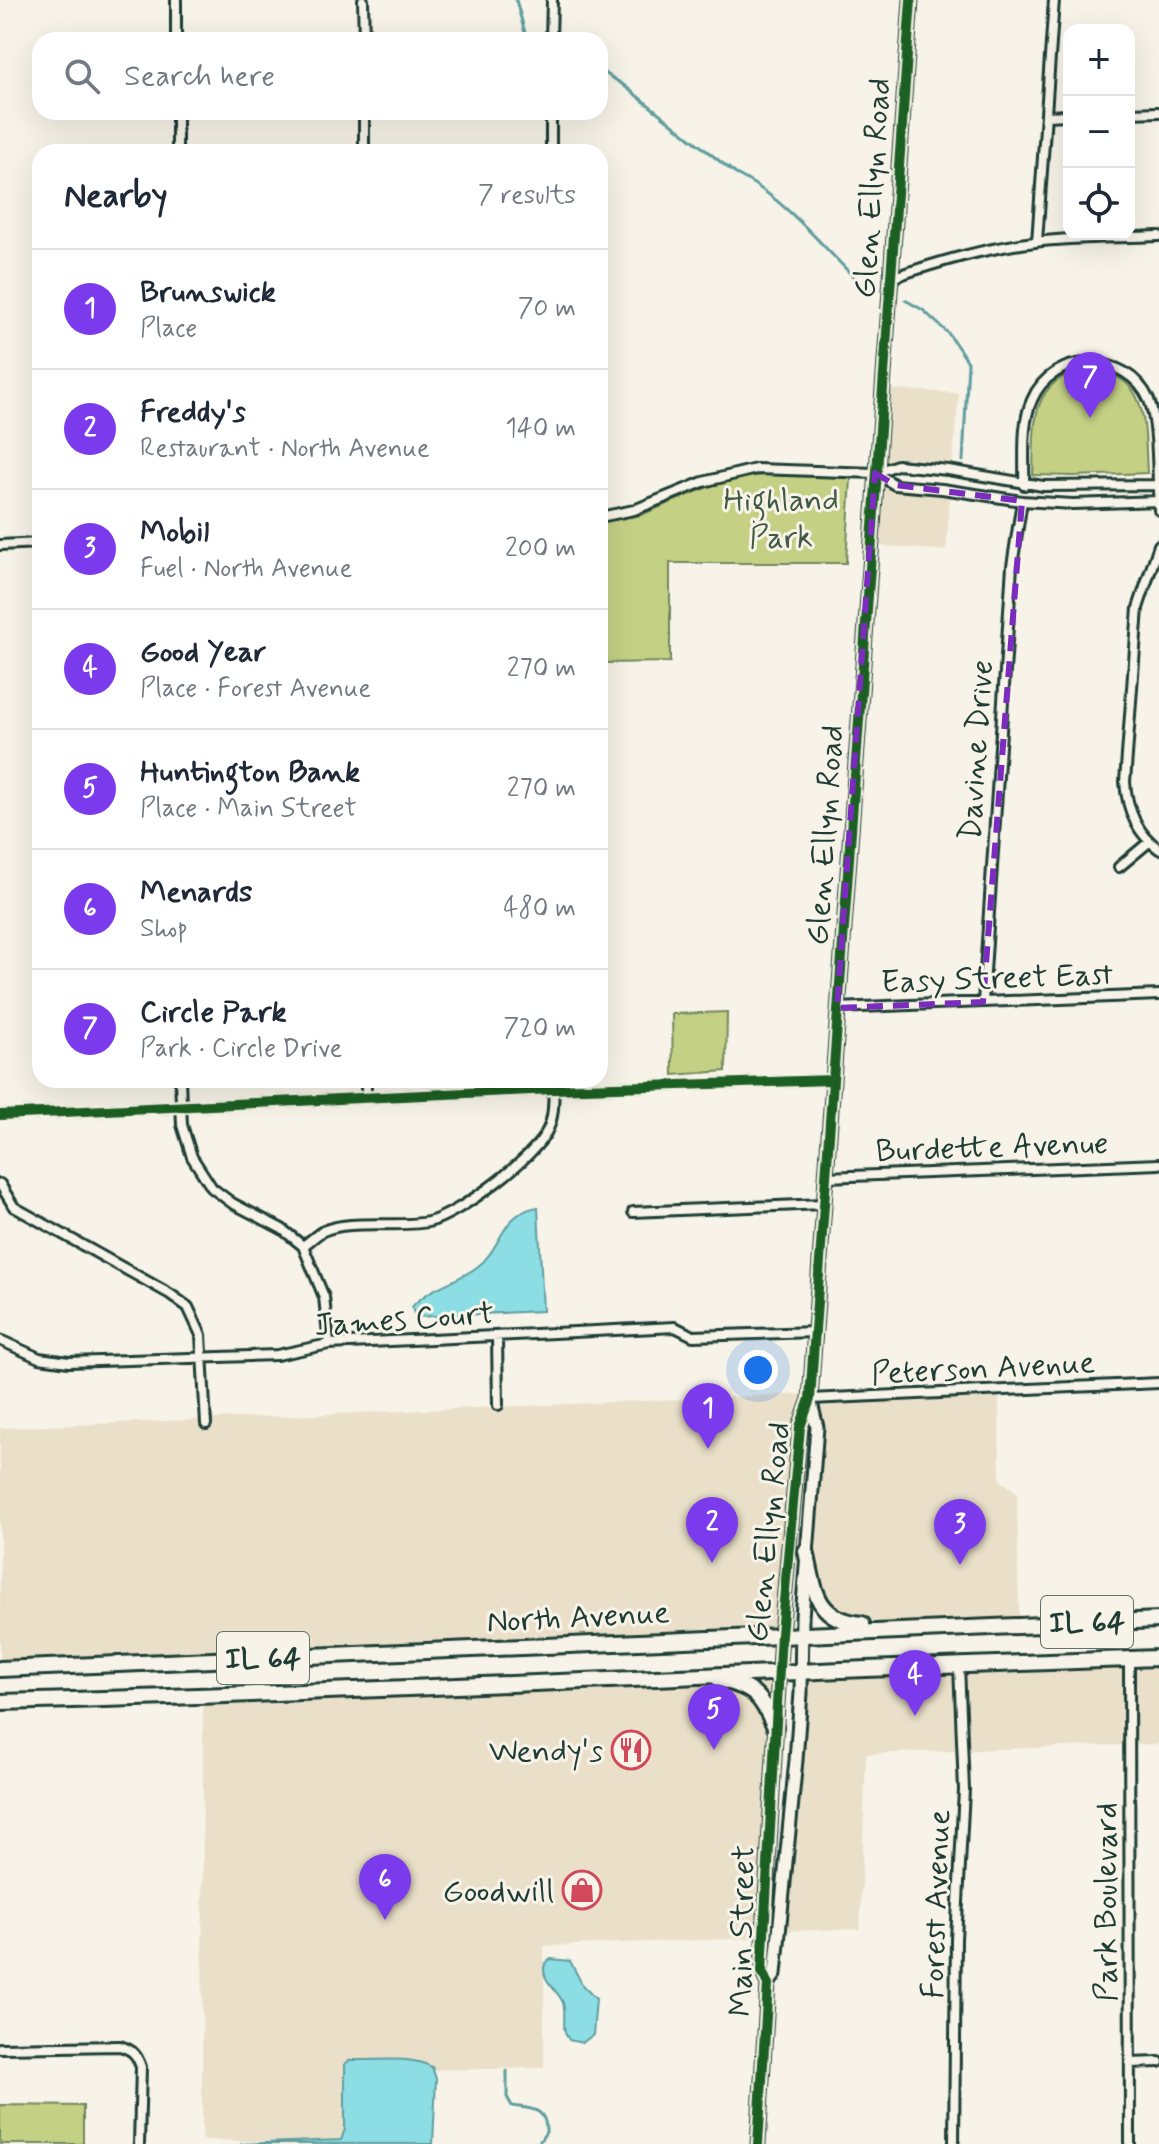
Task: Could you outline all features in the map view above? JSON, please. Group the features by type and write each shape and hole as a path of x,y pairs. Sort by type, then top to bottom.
{"main road":[{"path":"806,1551 815,1592 827,1612 843,1622 935,1628"},
{"name":"North Avenue","path":"0,1669 1159,1620"},
{"name":"North Avenue","path":"0,1702 364,1691 780,1671 1159,1658"},
{"path":"682,1677 717,1679 743,1685 763,1701 775,1727"}],"street":[{"path":"176,0 176,32"},
{"path":"363,0 364,32"},
{"path":"551,32 552,0"},
{"name":"Glen Ellyn Road","path":"780,1671 800,1427 810,1399 911,0"},
{"path":"1037,242 1054,0"},
{"path":"1135,113 1159,112"},
{"path":"1046,116 1063,115"},
{"path":"177,120 177,144"},
{"path":"364,120 364,144"},
{"path":"551,120 551,144"},
{"path":"891,278 979,251 1037,242 1159,236"},
{"path":"1024,485 1027,416 1033,396 1057,371 1083,363 1108,365 1128,374 1145,393 1152,412 1159,510"},
{"path":"608,515 634,510 712,479 756,469 875,473 904,465 1024,485 1071,488 1158,485"},
{"path":"875,473 895,485 1022,501 1073,504 1159,501"},
{"name":"Davine Drive","path":"983,1002 1012,566 1022,501"},
{"path":"0,545 32,543"},
{"path":"1159,545 1138,608 1125,782 1130,811 1149,842 1159,849"},
{"path":"1119,867 1149,842"},
{"name":"Easy Street East","path":"837,1008 1159,995"},
{"path":"608,1083 832,1080"},
{"path":"181,1088 185,1139 192,1157 212,1188 232,1203 282,1229 303,1246 324,1297 329,1344"},
{"path":"366,1088 366,1098"},
{"path":"0,1115 366,1098 500,1088"},
{"path":"303,1246 324,1231 341,1227 427,1222 463,1207 539,1145 552,1117 553,1088"},
{"name":"Burdette Avenue","path":"826,1177 1159,1164"},
{"path":"0,1184 14,1207 188,1307 201,1335 206,1424"},
{"path":"633,1212 823,1204"},
{"name":"James Court","path":"0,1340 29,1354 54,1361 277,1355 329,1344 675,1327 693,1336 815,1332"},
{"path":"497,1336 498,1405"},
{"name":"Peterson Avenue","path":"810,1399 1159,1383"},
{"name":"Glen Ellyn Road","path":"801,1671 806,1551 817,1427 810,1399"},
{"name":"Park Boulevard","path":"1129,1659 1130,2144"},
{"name":"Forest Avenue","path":"954,2144 956,1939 964,1790 959,1665"},
{"name":"Main Street","path":"758,2144 768,1984 762,1972 780,1671"},
{"name":"Main Street","path":"768,1984 775,1974 796,1760 801,1671"},
{"path":"0,2048 120,2046 131,2050 138,2057 141,2067 139,2144"},
{"path":"1130,2063 1159,2062"}],"highlighted area":[{"path":"875,473 895,485 1022,501 983,1002 837,1008"}],"shaded area":[{"path":"884,389 959,393 951,478 878,469"},
{"path":"880,476 951,485 946,551 874,545"},
{"path":"999,1393 1000,1480 1017,1492 1019,1621 934,1625 879,1622 845,1619 830,1610 819,1590 810,1549 814,1401"},
{"path":"804,1394 776,1627 333,1651 0,1664 0,1428"},
{"path":"1159,1660 1159,1744 1131,1745 1131,1661"},
{"path":"1123,1662 1123,1745 866,1754 860,1929 780,1931 804,1676"},
{"path":"775,1678 758,1938 544,1946 544,2068 364,2071 361,2144 202,2140 203,1702"}],"green space":[{"path":"1079,371 1102,372 1119,378 1131,388 1143,417 1147,473 1033,475 1035,427 1042,398 1062,377"},
{"name":"Highland Park","path":"779,472 851,478 846,563 670,563 670,662 608,663 608,521 641,515 720,482"},
{"path":"727,1012 726,1071 673,1075 672,1014"},
{"path":"0,2105 83,2106 83,2144 0,2144"}],"water":[{"path":"538,1207 543,1311 415,1317 412,1307 419,1300 477,1267 516,1216"},
{"path":"551,1959 570,1961 583,1986 596,1999 593,2035 582,2043 569,2040 566,2035 563,2003 544,1974 545,1965"},
{"path":"350,2060 403,2060 432,2067 436,2079 433,2144 240,2144 341,2140 345,2129 345,2064"}],"waterway":[{"path":"516,0 525,32"},
{"path":"608,75 736,174 773,198 872,295"},
{"path":"905,300 923,310 948,333 968,362 963,461"},
{"path":"507,2071 507,2097 512,2106 531,2109 544,2118 546,2132 538,2144"}],"cycle path":[{"path":"758,2144 768,1984 762,1972 781,1634 800,1427 810,1399 911,0"},
{"path":"608,1087 832,1080"},
{"path":"0,1115 584,1088"}],"place":[{"name":"Circle Park","path":"1090,418"},
{"name":"Brunswick","path":"708,1449"},
{"name":"Freddy's","path":"712,1563"},
{"name":"Mobil","path":"960,1565"},
{"name":"Good Year","path":"915,1716"},
{"name":"Wendy's","path":"631,1750"},
{"name":"Huntington Bank","path":"714,1750"},
{"name":"Goodwill","path":"582,1890"},
{"name":"Menards","path":"385,1920"}]}
